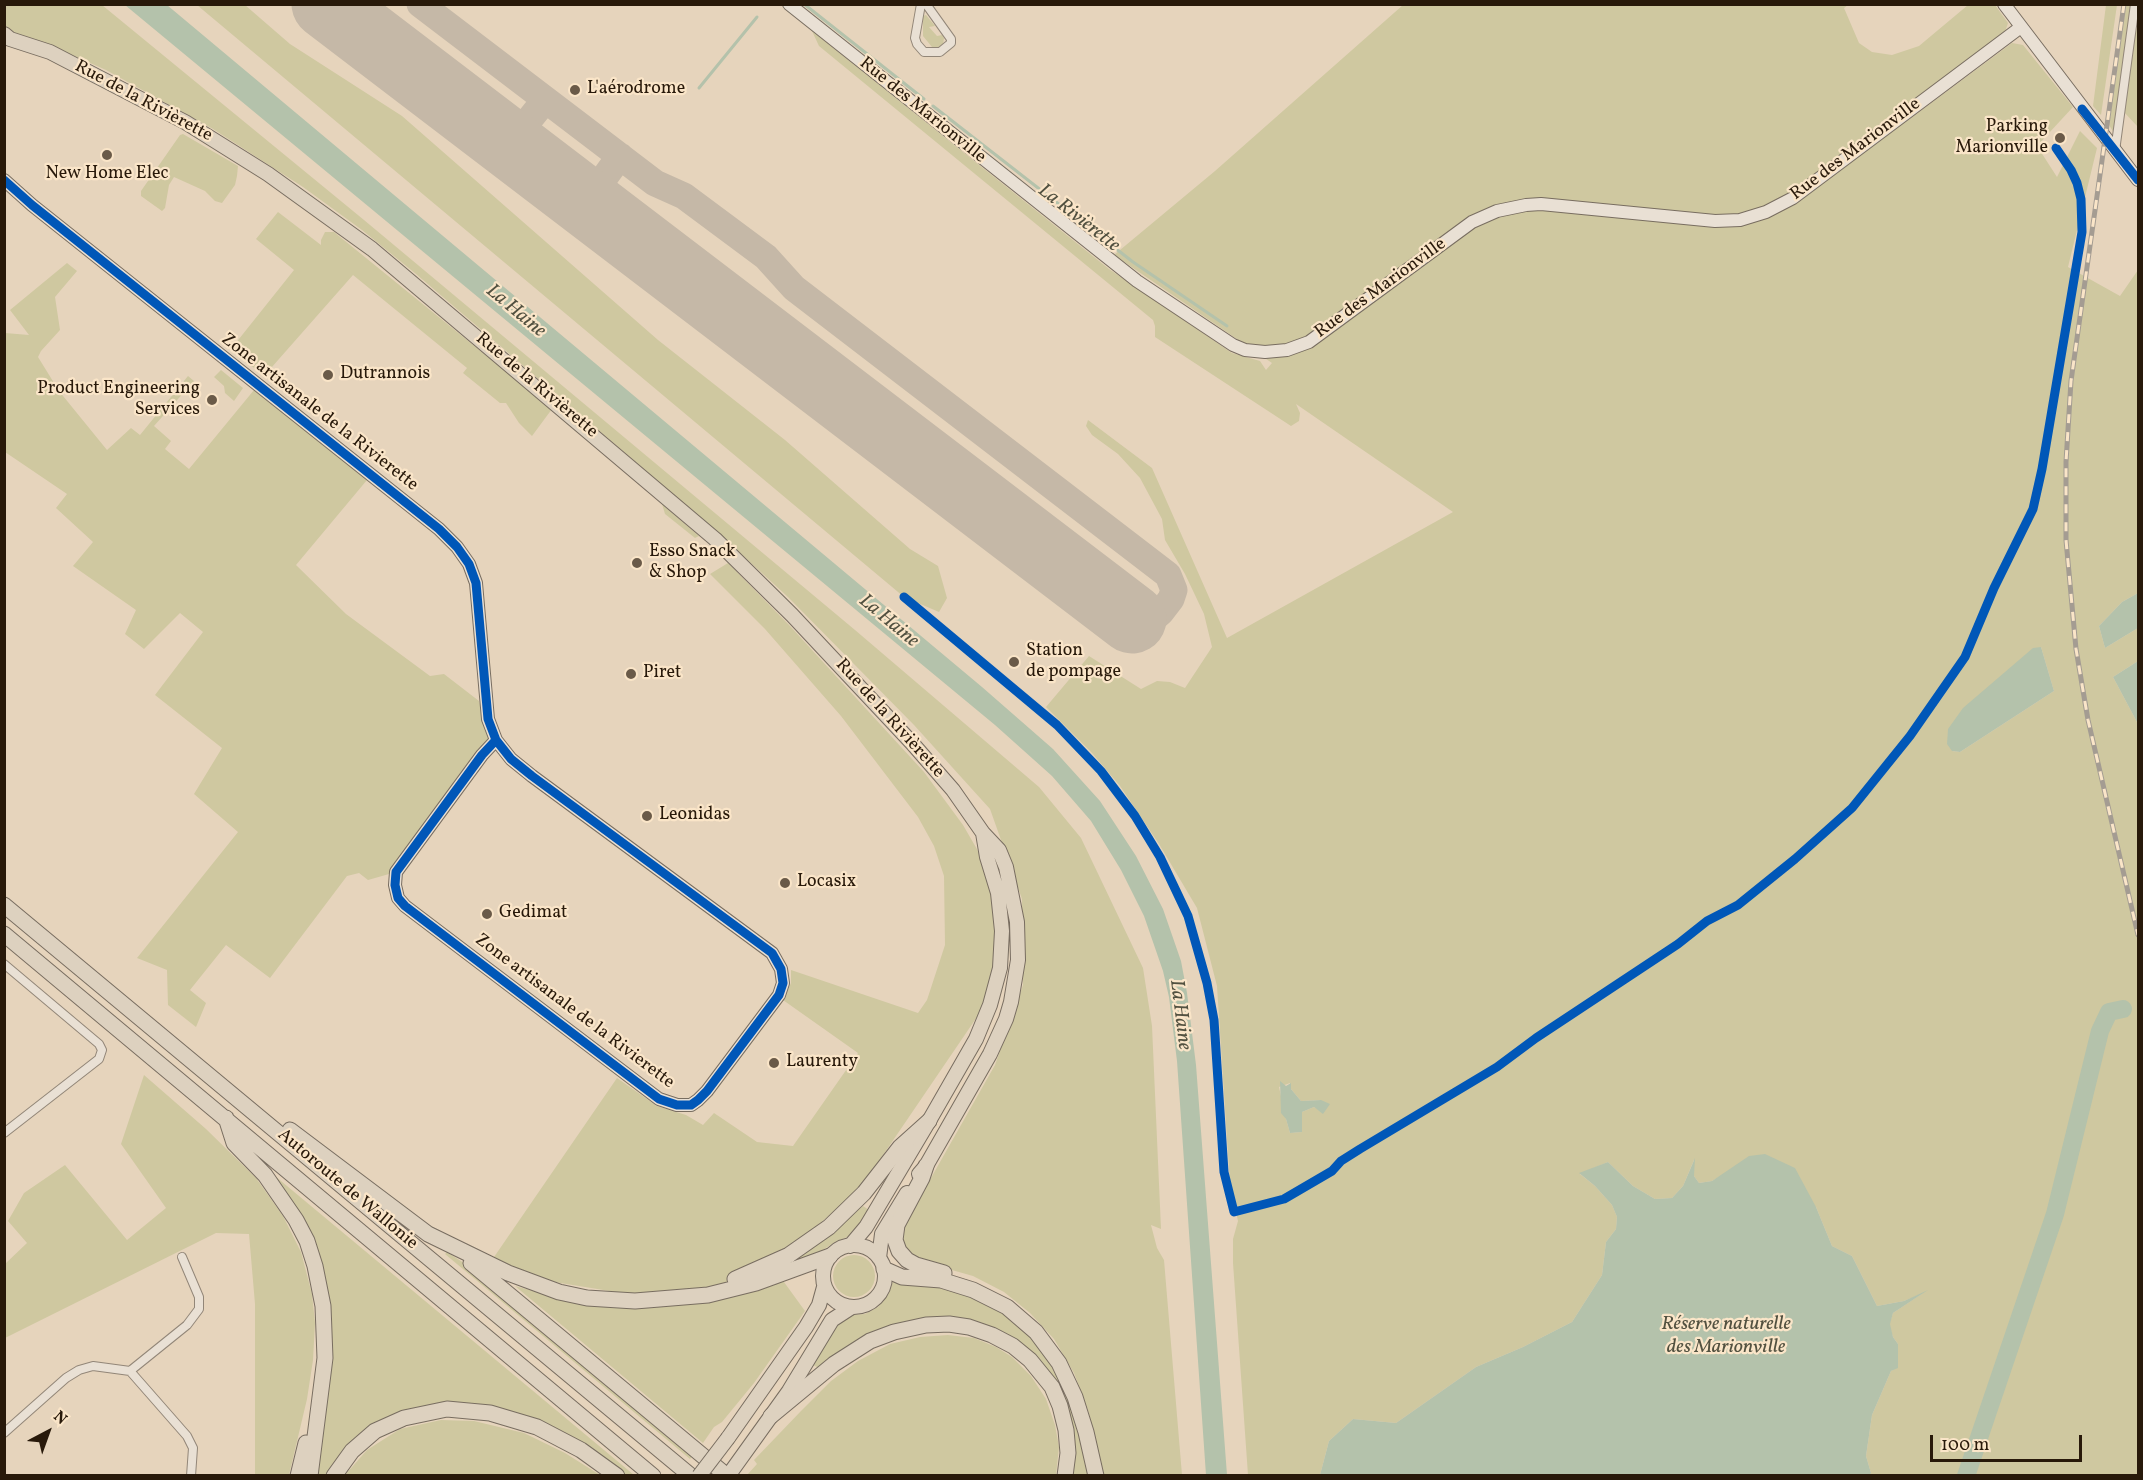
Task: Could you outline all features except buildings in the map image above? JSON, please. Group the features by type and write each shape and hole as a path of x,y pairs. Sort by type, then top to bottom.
{"highway":[{"name":"Autoroute de Wallonie","path":"4,905 691,1476"},
{"name":"Autoroute de Wallonie","path":"4,934 653,1476"},
{"path":"217,1083 274,1118 499,1285 728,1476"},
{"path":"226,1118 234,1143 265,1175 285,1202 301,1230 312,1253 320,1286 324,1317 325,1358 310,1476"},
{"path":"679,1299 757,1271 789,1255 809,1241 848,1210 878,1177 900,1147 928,1121"},
{"path":"926,1166 897,1225 895,1232 897,1246 903,1256 912,1263 942,1272 1007,1307 1036,1332 1059,1363 1081,1414 1096,1476"},
{"path":"428,1234 508,1273 559,1292 611,1300 679,1299 732,1290 830,1256"},
{"path":"881,1264 902,1277 941,1280 973,1290"},
{"path":"771,1416 834,1364 870,1341 894,1332 926,1325 949,1324 969,1328 1004,1340 1037,1367 1052,1387 1066,1430 1068,1453 1065,1476"},
{"path":"298,1476 322,1391"},
{"path":"334,1476 352,1451 375,1431 404,1418 447,1409 490,1413 537,1427 581,1450 616,1476"}],"main road":[{"name":"Rue de la Rivièrette","path":"6,38 50,52 185,123 268,174 372,249 659,490 742,564 912,743 953,790 999,850 1011,886 1018,941 1016,978 1006,1019 990,1054 926,1166 917,1176 882,1234 881,1264"},
{"path":"850,1246 866,1227 928,1121 980,1029 990,1005 1000,968 1002,940 996,884 987,857 983,832"},
{"path":"699,1476 806,1327 819,1305 824,1287 822,1275 830,1256 838,1249 850,1246 868,1249 881,1264 884,1284 876,1298 863,1306 852,1307 835,1301 824,1287"},
{"path":"728,1476 771,1416 832,1320 852,1307"}],"street":[{"name":"Rue des Marionville","path":"789,4 1130,276 1221,338 1245,350 1264,352 1287,350 1308,342 1472,222 1503,209 1541,204 1715,221 1749,218 1766,213 1802,191 2021,27"},
{"path":"923,4 951,39 951,43 940,52 924,52 917,44 915,38 923,4"},
{"path":"2004,4 2139,180"},
{"path":"2115,151 2135,4"},
{"name":"Zone artisanale de la Rivierette","path":"4,180 458,547 469,564 476,583 488,719 496,740 511,759 532,776 772,953 781,969 783,983 772,1005 707,1090 691,1105 677,1105 659,1099 405,906 398,898 395,885 396,872 482,755 496,740"},
{"path":"4,964 99,1044 102,1050 99,1059 4,1133"},
{"path":"130,1371 187,1325 199,1309 200,1297 182,1257"},
{"path":"4,1433 58,1384 78,1370 93,1366 130,1371 187,1436 193,1448 191,1476"}],"shaded area":[{"path":"4,5 102,5 364,220 855,630 1039,787 1081,838 1143,968 1152,1026 1161,1229 1151,1225 1157,1248 1164,1260 1182,1475 1104,1475 1088,1410 1074,1373 1054,1339 1030,1313 1004,1292 973,1276 920,1261 908,1254 903,1244 901,1234 906,1222 995,1065 1023,985 1022,899 990,809 914,725 788,597 714,529 416,274 362,230 303,187 213,129 106,70 45,43 16,34 5,25"},
{"path":"197,5 245,5 290,44 402,116 658,340 785,440 910,549 938,566 947,598 939,612 904,597"},
{"path":"1403,5 1848,5 1844,8 1859,43 1872,52 1892,55 1919,46 1968,5 1995,5 2008,23 2005,32 1897,114 1907,121 2012,43 2023,45 2073,107 2037,146 2057,177 2080,131 2097,148 2068,267 2120,296 2138,270 2138,593 2122,602 2099,626 2105,648 2138,628 2138,661 2113,677 2138,724 2138,1475 1870,1475 1866,1456 1872,1415 1891,1371 1898,1367 1898,1344 1889,1325 1893,1313 1923,1293 1904,1301 1877,1306 1852,1256 1832,1246 1816,1207 1726,1173 1712,1181 1699,1183 1694,1176 1694,1160 1683,1186 1672,1198 1655,1199 1633,1186 1608,1162 1580,1174 1595,1186 1612,1205 1617,1217 1616,1229 1606,1242 1602,1275 1572,1322 1523,1347 1476,1367 1396,1423 1353,1419 1329,1441 1320,1475 1248,1475 1233,1263 1233,1239 1238,1221 1230,1185 1217,986 1197,908 1159,844 1120,786 1092,753 1046,707 1089,656 1141,689 1157,681 1170,682 1185,688 1212,647 1204,614 1185,574 1165,540 1162,519 1140,478 1118,454 1092,435 1086,426 1088,420 1152,468 1227,638 1453,512 1296,404 1300,413 1299,421 1291,426 1155,337 1153,320 819,46 812,31 1109,269 1232,353 1260,361 1266,370 1272,363 1114,255 1215,171","holes":["2041,647 2054,691 1960,752 1952,751","1290,1083 1291,1089 1301,1101 1320,1100 1321,1102 1319,1110 1314,1107 1302,1112 1302,1132 1290,1133 1286,1119 1279,1087"]},
{"path":"2106,5 2117,5 2101,115 2093,106"},
{"path":"2126,5 2132,5 2114,133 2109,125"},
{"path":"926,15 935,26 929,27 937,36 942,35 944,38 943,45 939,48 932,47 923,36 923,16"},
{"path":"2135,29 2138,30 2138,127 2123,111"},
{"path":"183,134 238,166 235,185 222,203 215,201 205,191 174,177 169,185 165,208 162,211 141,196 141,191 180,135"},
{"path":"278,212 321,245 325,232 334,232 552,409 532,436 519,423 506,403 500,403 463,373 467,368 353,275 264,376 231,349 294,270 256,239"},
{"path":"67,263 77,271 55,297 60,330 38,357 59,391 107,450 131,428 140,435 188,376 194,381 154,426 171,441 165,449 189,469 254,390 367,480 296,565 346,614 430,676 444,674 479,701 492,744 396,872 368,880 359,873 347,876 270,978 226,945 190,990 206,1003 196,1027 168,1005 167,970 137,958 238,832 194,794 222,748 155,695 203,632 180,613 144,649 125,634 136,610 73,566 93,542 56,508 67,494 5,452 5,333 29,335 10,310"},
{"path":"221,370 243,388 234,401 225,393 224,386 214,377"},
{"path":"662,504 699,536 695,538 665,514"},
{"path":"728,563 790,626 924,772 963,825 985,863 997,922 997,955 989,991 979,1014 862,1186 802,1238 770,1256 839,1227 863,1206 869,1210 852,1235 835,1242 812,1257 776,1271 805,1311 754,1383 722,1422 714,1427 703,1443 515,1286 574,1302 622,1293 548,1281 492,1260 617,1078 657,1106 686,1115 703,1125 714,1113 757,1142 793,1146 858,1053 783,1000 791,983 791,970 918,1013 927,1000 945,945 944,876 934,846 918,817 841,716 765,629 710,574"},
{"path":"144,1075 206,1129 256,1178 283,1216 301,1252 312,1294 315,1323 313,1360 307,1399 289,1475 255,1475 255,1304 249,1234 216,1233 5,1338 5,1264 27,1243 8,1221 24,1193 65,1165 127,1240 166,1208 121,1144"},
{"path":"275,1176 634,1475 625,1475 612,1465 520,1415 397,1414 330,1475 317,1475 331,1349 302,1219"},
{"path":"447,1252 467,1265 694,1454 690,1459 445,1254"},
{"path":"854,1255 869,1261 875,1276 869,1291 854,1297 839,1291 833,1276 839,1261"},
{"path":"893,1281 933,1286 968,1296 1000,1311 1032,1337 1052,1366 1067,1397 1080,1438 1088,1475 1070,1475 1072,1456 1039,1363 940,1320 819,1368 811,1364 832,1328 849,1315 865,1314 878,1307 889,1293"},
{"path":"948,1335 974,1338 996,1347 1012,1357 1031,1376 1046,1399 1055,1425 1059,1447 1056,1475 747,1475 757,1464 754,1460 801,1411 831,1381 858,1361 890,1344 920,1337"},
{"path":"441,1420 474,1421 524,1433 565,1453 600,1475 345,1475 367,1450 400,1429"}],"water":[{"name":"La Haine","path":"125,5 167,5 982,687 1053,749 1100,801 1136,856 1163,909 1181,961 1196,1065 1227,1475 1206,1475 1177,1061 1169,997 1163,971 1144,916 1121,870 1091,821 1052,776 995,725"},
{"path":"2138,593 2138,628 2105,648 2099,626 2122,602"},
{"path":"2041,647 2054,691 1960,752 1952,751 1947,744 1948,729 1963,708 2033,648"},
{"path":"2138,661 2138,724 2113,677"},
{"path":"1280,1081 1286,1086 1291,1083 1291,1089 1301,1101 1321,1100 1330,1104 1323,1114 1314,1107 1302,1112 1302,1132 1290,1133 1286,1119 1281,1113"},
{"name":"Réserve naturelle des Marionville","path":"1765,1154 1795,1168 1816,1207 1832,1246 1852,1256 1877,1306 1904,1301 1928,1290 1893,1313 1890,1324 1893,1337 1898,1344 1898,1368 1891,1371 1872,1415 1866,1456 1870,1475 1320,1475 1329,1441 1353,1419 1396,1423 1476,1367 1523,1347 1572,1322 1602,1275 1606,1242 1616,1229 1617,1217 1612,1205 1595,1186 1579,1173 1608,1162 1633,1186 1655,1199 1672,1198 1683,1186 1695,1158 1694,1176 1699,1183 1712,1181 1749,1156"}],"waterway":[{"name":"La Rivièrette","path":"804,4 924,99"},
{"path":"699,88 757,17"},
{"name":"La Rivièrette","path":"933,106 1133,262 1227,326"},
{"path":"1966,1476 2055,1214 2100,1031 2109,1012 2123,1009"}],"taxiway":[{"path":"420,4 655,183 684,196 766,257 794,288 1168,575 1174,590 1171,599 1161,612 1153,619 1142,622 1132,619"},
{"path":"509,145 545,100"},
{"path":"586,203 620,156"}],"runway":[{"path":"326,4 1132,619"}],"railway":[{"path":"2124,4 2071,381 2066,462 2066,540 2076,649 2088,720 2138,935"}],"cycle path":[{"path":"2082,109 2138,180"},
{"path":"904,597 1057,725 1101,771 1135,816 1160,857 1188,916 1207,983 1214,1020 1224,1172 1234,1212 1284,1199 1332,1171 1341,1161 1360,1149 1497,1067 1536,1038 1678,944 1707,921 1738,905 1795,859 1852,808 1910,736 1965,657 1994,588 2033,509 2042,469 2082,232 2081,199 2077,183 2056,148"},
{"path":"4,180 32,205 439,529 457,547 469,564 476,583 488,719 496,740 511,759 532,776 772,953 781,969 783,983 779,995 707,1091 691,1105 677,1105 659,1099 405,906 398,898 395,885 396,872 482,755 496,740"}],"place":[{"name":"L'aérodrome","path":"575,90"},
{"name":"Parking Marionville","path":"2060,138"},
{"name":"New Home Elec","path":"107,155"},
{"name":"Dutrannois","path":"328,375"},
{"name":"Product Engineering Services","path":"212,400"},
{"name":"Esso Snack & Shop","path":"637,563"},
{"name":"Station de pompage","path":"1014,662"},
{"name":"Piret","path":"631,674"},
{"name":"Leonidas","path":"647,816"},
{"name":"Locasix","path":"785,883"},
{"name":"Gedimat","path":"487,914"},
{"name":"Laurenty","path":"774,1063"}]}
